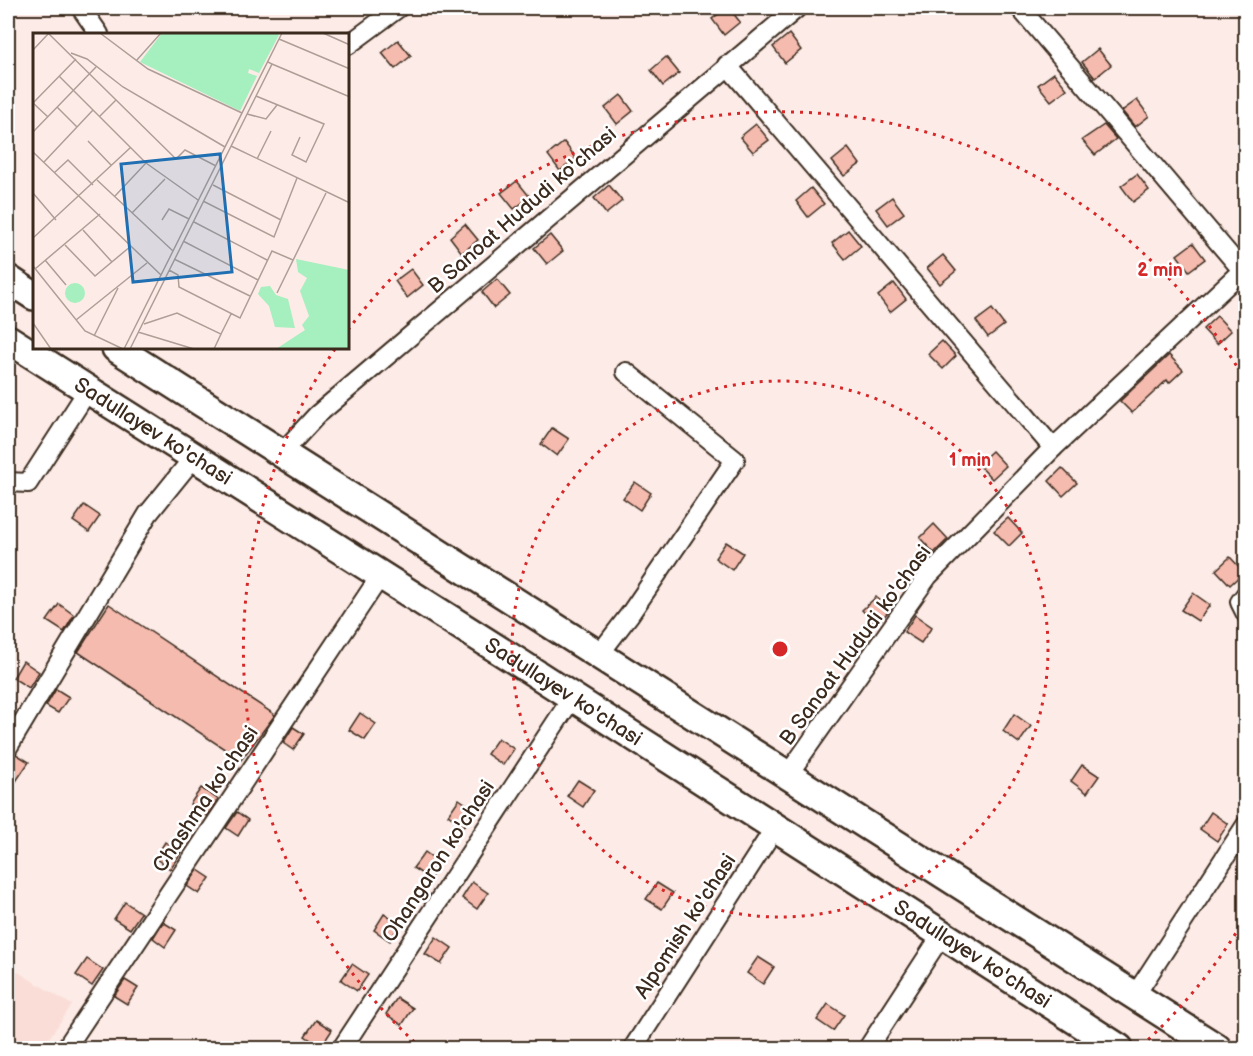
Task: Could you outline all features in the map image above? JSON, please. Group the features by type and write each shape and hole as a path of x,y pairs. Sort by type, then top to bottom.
{"main road":[{"path":"8,279 33,295"},
{"name":"Sadullayev ko'chasi","path":"8,339 1119,1048"},
{"path":"119,350 1217,1048"}],"street":[{"path":"81,8 98,33"},
{"path":"350,43 378,14 398,8"},
{"name":"B Sanoat Hududi ko'chasi","path":"281,454 316,416 727,65 797,8"},
{"path":"1020,8 1244,268"},
{"path":"727,65 1053,448"},
{"name":"B Sanoat Hududi ko'chasi","path":"787,776 928,576 1053,448 1244,268"},
{"path":"598,656 630,614 735,460 626,372"},
{"path":"8,482 27,483 88,390"},
{"path":"8,747 148,514 194,457"},
{"name":"Chashma ko'chasi","path":"66,1048 381,575"},
{"path":"1245,594 1240,602 1245,614"},
{"name":"Ohangaron ko'chasi","path":"342,1048 572,698"},
{"path":"1134,997 1245,825"},
{"name":"Alpomish ko'chasi","path":"633,1048 774,829"},
{"path":"868,1048 941,936"}],"shaded area":[{"path":"8,966 72,1005 42,1048 8,1048"}],"building":[{"path":"729,8 740,22 724,35 712,19"},
{"path":"789,34 801,50 785,63 773,47"},
{"path":"398,40 411,56 395,69 382,53"},
{"path":"1098,49 1111,65 1095,78 1082,62"},
{"path":"666,57 679,73 663,86 651,70"},
{"path":"1054,73 1067,89 1051,101 1038,85"},
{"path":"621,95 633,111 617,124 605,108"},
{"path":"1137,100 1149,116 1135,127 1122,111"},
{"path":"756,124 769,140 753,152 740,137"},
{"path":"1104,125 1116,139 1095,155 1082,140"},
{"path":"564,142 576,158 560,171 548,155"},
{"path":"848,148 860,164 844,176 832,161"},
{"path":"1137,174 1149,190 1133,202 1121,186"},
{"path":"517,181 530,197 514,209 501,193"},
{"path":"609,185 622,201 606,214 594,198"},
{"path":"811,188 824,204 808,217 796,201"},
{"path":"892,197 904,213 888,225 876,209"},
{"path":"465,224 478,240 462,253 450,237"},
{"path":"848,230 861,246 845,259 832,243"},
{"path":"550,235 563,251 547,264 534,248"},
{"path":"1193,243 1205,259 1189,271 1177,255"},
{"path":"943,255 956,271 940,284 927,268"},
{"path":"411,269 423,285 407,298 395,281"},
{"path":"497,279 510,295 494,308 482,292"},
{"path":"894,283 906,299 890,312 878,296"},
{"path":"992,309 1004,325 988,337 976,321"},
{"path":"1217,316 1231,331 1217,344 1203,329"},
{"path":"942,341 956,356 943,369 928,354"},
{"path":"1169,355 1183,370 1169,383 1167,380 1132,413 1120,401"},
{"path":"552,428 569,439 557,456 541,444"},
{"path":"992,451 1006,466 992,479 978,464"},
{"path":"1062,468 1077,483 1063,496 1049,481"},
{"path":"635,482 651,493 640,510 623,498"},
{"path":"84,505 100,516 89,532 73,521"},
{"path":"1008,518 1022,533 1009,546 994,531"},
{"path":"934,524 948,539 934,553 920,538"},
{"path":"726,542 743,553 732,570 715,558"},
{"path":"1230,557 1244,572 1230,585 1216,570"},
{"path":"1193,593 1210,605 1198,621 1181,610"},
{"path":"876,597 889,611 876,625 862,610"},
{"path":"59,604 74,615 64,632 47,621"},
{"path":"109,604 275,715 241,760 78,652"},
{"path":"915,615 932,627 921,643 904,632"},
{"path":"23,661 39,672 29,688 13,678"},
{"path":"56,689 69,697 58,713 46,706"},
{"path":"360,713 376,724 365,740 349,730"},
{"path":"1014,714 1031,726 1019,743 1003,731"},
{"path":"293,727 304,734 293,750 283,743"},
{"path":"498,738 514,749 503,765 487,754"},
{"path":"16,754 29,762 8,793 8,758"},
{"path":"1082,765 1099,776 1087,793 1071,781"},
{"path":"578,780 594,790 583,807 567,796"},
{"path":"201,788 218,799 207,816 190,804"},
{"path":"459,799 475,810 464,826 448,815"},
{"path":"237,812 248,820 238,836 226,828"},
{"path":"1211,812 1228,824 1217,841 1200,829"},
{"path":"165,842 181,853 170,869 155,858"},
{"path":"425,852 440,863 430,879 413,868"},
{"path":"198,870 210,878 199,894 187,886"},
{"path":"472,882 488,893 477,909 462,898"},
{"path":"657,883 673,893 662,909 646,899"},
{"path":"125,902 141,913 130,929 114,919"},
{"path":"384,914 400,924 390,941 374,930"},
{"path":"163,922 176,930 165,947 153,938"},
{"path":"436,937 452,948 441,964 425,954"},
{"path":"758,957 774,967 763,984 747,973"},
{"path":"87,959 103,970 92,986 76,975"},
{"path":"352,964 368,975 357,991 341,980"},
{"path":"125,980 138,988 127,1004 114,996"},
{"path":"397,998 413,1008 402,1025 386,1014"},
{"path":"828,1004 844,1015 833,1031 817,1020"},
{"path":"316,1020 332,1030 321,1047 305,1036"}]}
